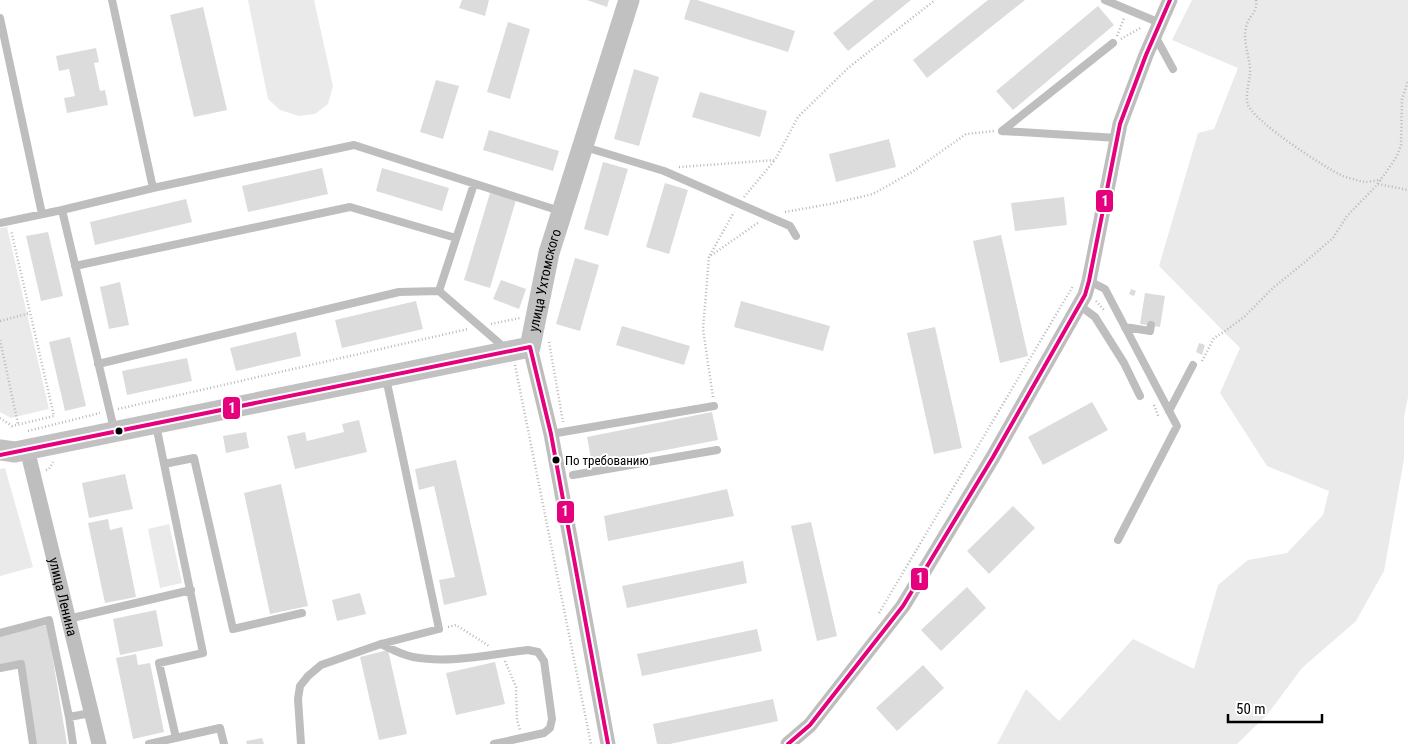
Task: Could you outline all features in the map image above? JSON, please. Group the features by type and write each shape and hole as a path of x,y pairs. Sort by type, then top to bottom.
{"street":[{"name":"улица Ухтомского","path":"608,744 552,434 518,352 629,0"},
{"path":"788,744 810,725 903,606 993,457 1080,305 1085,295 1082,282 1120,124 1156,26 1170,0"},
{"path":"14,448 115,432 385,376 518,352"},
{"name":"улица Ленина","path":"14,448 68,619 99,744"}],"lane":[{"path":"112,0 153,188"},
{"path":"1105,0 1127,9 1156,26 1173,69"},
{"path":"0,18 42,214"},
{"path":"1002,131 1113,44"},
{"path":"1002,131 1118,138"},
{"path":"0,223 354,144 562,212"},
{"path":"583,146 655,168 768,215 790,226 796,236"},
{"path":"439,291 474,184"},
{"path":"75,266 350,206 456,238"},
{"path":"62,210 115,432"},
{"path":"1082,282 1104,289 1176,426 1118,540"},
{"path":"98,364 399,292 439,291 480,326 518,352"},
{"path":"1080,305 1095,317 1124,363 1140,396"},
{"path":"1125,327 1150,331 1151,325"},
{"path":"1169,411 1192,365"},
{"path":"301,744 298,699 300,686 321,665 381,644 439,630 385,376"},
{"path":"552,434 714,406"},
{"path":"155,423 203,653 159,663 176,738"},
{"path":"573,475 718,450"},
{"path":"164,464 194,458 233,629 302,613"},
{"path":"68,619 191,590"},
{"path":"0,633 48,620 73,744"},
{"path":"381,644 400,654 429,658 451,659 528,650 538,652 544,661 552,719 550,728 544,733 494,744"},
{"path":"0,668 21,664 33,744"},
{"path":"69,718 91,712"},
{"path":"149,744 220,728 224,744"}],"path":[{"path":"655,168 774,160 798,117 848,68 935,0"},
{"path":"1256,0 1257,5 1247,24 1245,36 1250,72 1248,104 1257,117 1302,152 1342,175 1366,182 1381,180"},
{"path":"1113,44 1127,9"},
{"path":"1113,44 1156,26"},
{"path":"1227,330 1244,317 1274,286 1306,262 1333,238 1347,216 1381,180 1397,156 1401,145 1402,99 1408,81"},
{"path":"714,406 703,329 709,257 768,215 873,194 912,172 966,134 1002,131"},
{"path":"1377,184 1408,190"},
{"path":"0,418 12,426 54,416 9,221"},
{"path":"878,615 1082,282"},
{"path":"0,321 30,313"},
{"path":"14,448 110,411 522,317"},
{"path":"0,340 18,424"},
{"path":"518,352 591,744"},
{"path":"516,687 517,720 522,738"}],"shaded area":[{"path":"248,0 314,0 333,86 328,104 315,114 299,116 280,110 268,99"},
{"path":"1192,0 1408,0 1408,397 1404,417 1404,459 1384,571 1356,621 1302,668 1267,715 1237,744 997,744 1026,689 1059,721 1133,639 1194,669 1218,585 1248,560 1287,553 1323,515 1329,491 1267,466 1220,393 1240,348 1159,266 1198,133 1214,129 1238,68 1172,40"},
{"path":"7,227 49,409 11,418 0,412 0,228"},
{"path":"5,468 33,567 0,576 0,469"},
{"path":"169,524 182,583 160,588 148,529"}],"building":[{"path":"462,0 489,0 485,16 459,8"},
{"path":"587,0 609,0 607,7"},
{"path":"690,0 697,0 795,31 788,52 684,19"},
{"path":"874,0 911,0 848,51 833,33"},
{"path":"988,0 1025,0 927,78 913,60"},
{"path":"1098,6 1114,25 1013,110 996,91"},
{"path":"203,7 227,110 194,117 170,15"},
{"path":"508,22 530,29 510,99 487,92"},
{"path":"96,48 99,62 94,63 100,91 105,90 108,105 67,113 64,98 75,96 69,69 59,71 56,56"},
{"path":"634,69 659,77 639,146 614,139"},
{"path":"436,80 459,86 443,139 420,132"},
{"path":"700,92 767,111 760,137 692,117"},
{"path":"489,130 559,151 553,171 483,150"},
{"path":"889,139 896,167 836,182 829,154"},
{"path":"603,162 628,169 608,236 584,229"},
{"path":"322,168 328,194 248,212 242,186"},
{"path":"382,168 449,188 442,211 376,191"},
{"path":"665,183 688,190 669,254 646,247"},
{"path":"490,193 516,200 490,288 464,280"},
{"path":"1064,197 1067,225 1015,231 1011,203"},
{"path":"186,199 192,222 95,245 90,222"},
{"path":"48,232 63,296 41,301 26,236"},
{"path":"1001,235 1028,356 1000,363 973,241"},
{"path":"575,258 599,265 580,331 556,324"},
{"path":"501,280 526,289 519,309 493,299"},
{"path":"120,282 129,325 109,329 100,287"},
{"path":"1131,289 1136,291 1134,296 1129,294"},
{"path":"1145,293 1165,296 1160,327 1140,324"},
{"path":"416,301 423,329 342,348 335,320"},
{"path":"741,301 830,326 823,351 734,327"},
{"path":"622,326 690,346 684,365 616,345"},
{"path":"935,327 962,448 934,454 907,333"},
{"path":"296,332 301,356 236,371 230,348"},
{"path":"70,337 86,406 65,411 49,342"},
{"path":"1199,343 1205,345 1202,355 1196,352"},
{"path":"187,358 192,381 127,395 122,371"},
{"path":"1092,402 1108,430 1043,465 1028,437"},
{"path":"712,412 718,440 592,464 587,437"},
{"path":"359,420 367,452 295,469 287,436 305,432 307,441 344,432 342,424"},
{"path":"246,432 249,448 226,453 223,436"},
{"path":"456,460 487,595 444,605 439,580 455,577 434,486 419,490 415,469"},
{"path":"125,474 133,509 89,518 82,483"},
{"path":"281,484 308,606 270,614 244,493"},
{"path":"727,489 734,516 608,541 604,516"},
{"path":"1013,506 1035,528 989,574 967,551"},
{"path":"108,519 110,530 122,527 136,597 105,603 88,523"},
{"path":"811,522 837,636 817,641 791,526"},
{"path":"743,561 747,583 627,608 622,586"},
{"path":"967,587 986,608 941,651 921,630"},
{"path":"360,593 366,614 337,621 332,600"},
{"path":"156,610 163,646 120,655 113,619"},
{"path":"47,625 67,744 36,744 23,662 0,666 0,635"},
{"path":"757,629 762,651 642,676 637,654"},
{"path":"388,650 407,734 379,740 360,657"},
{"path":"136,654 138,665 150,663 164,732 133,739 116,658"},
{"path":"495,662 505,704 456,715 446,673"},
{"path":"923,665 944,688 897,731 876,708"},
{"path":"773,699 778,721 670,744 657,744 653,724"},
{"path":"262,738 264,744 247,744 246,741"}],"transit line":[{"name":"1","path":"788,744 810,725 903,606 993,457 1085,295 1120,124 1146,55 1170,0"},
{"name":"1","path":"0,455 530,347 551,434 608,744"}],"place":[{"name":"По требованию","path":"556,460"}]}
